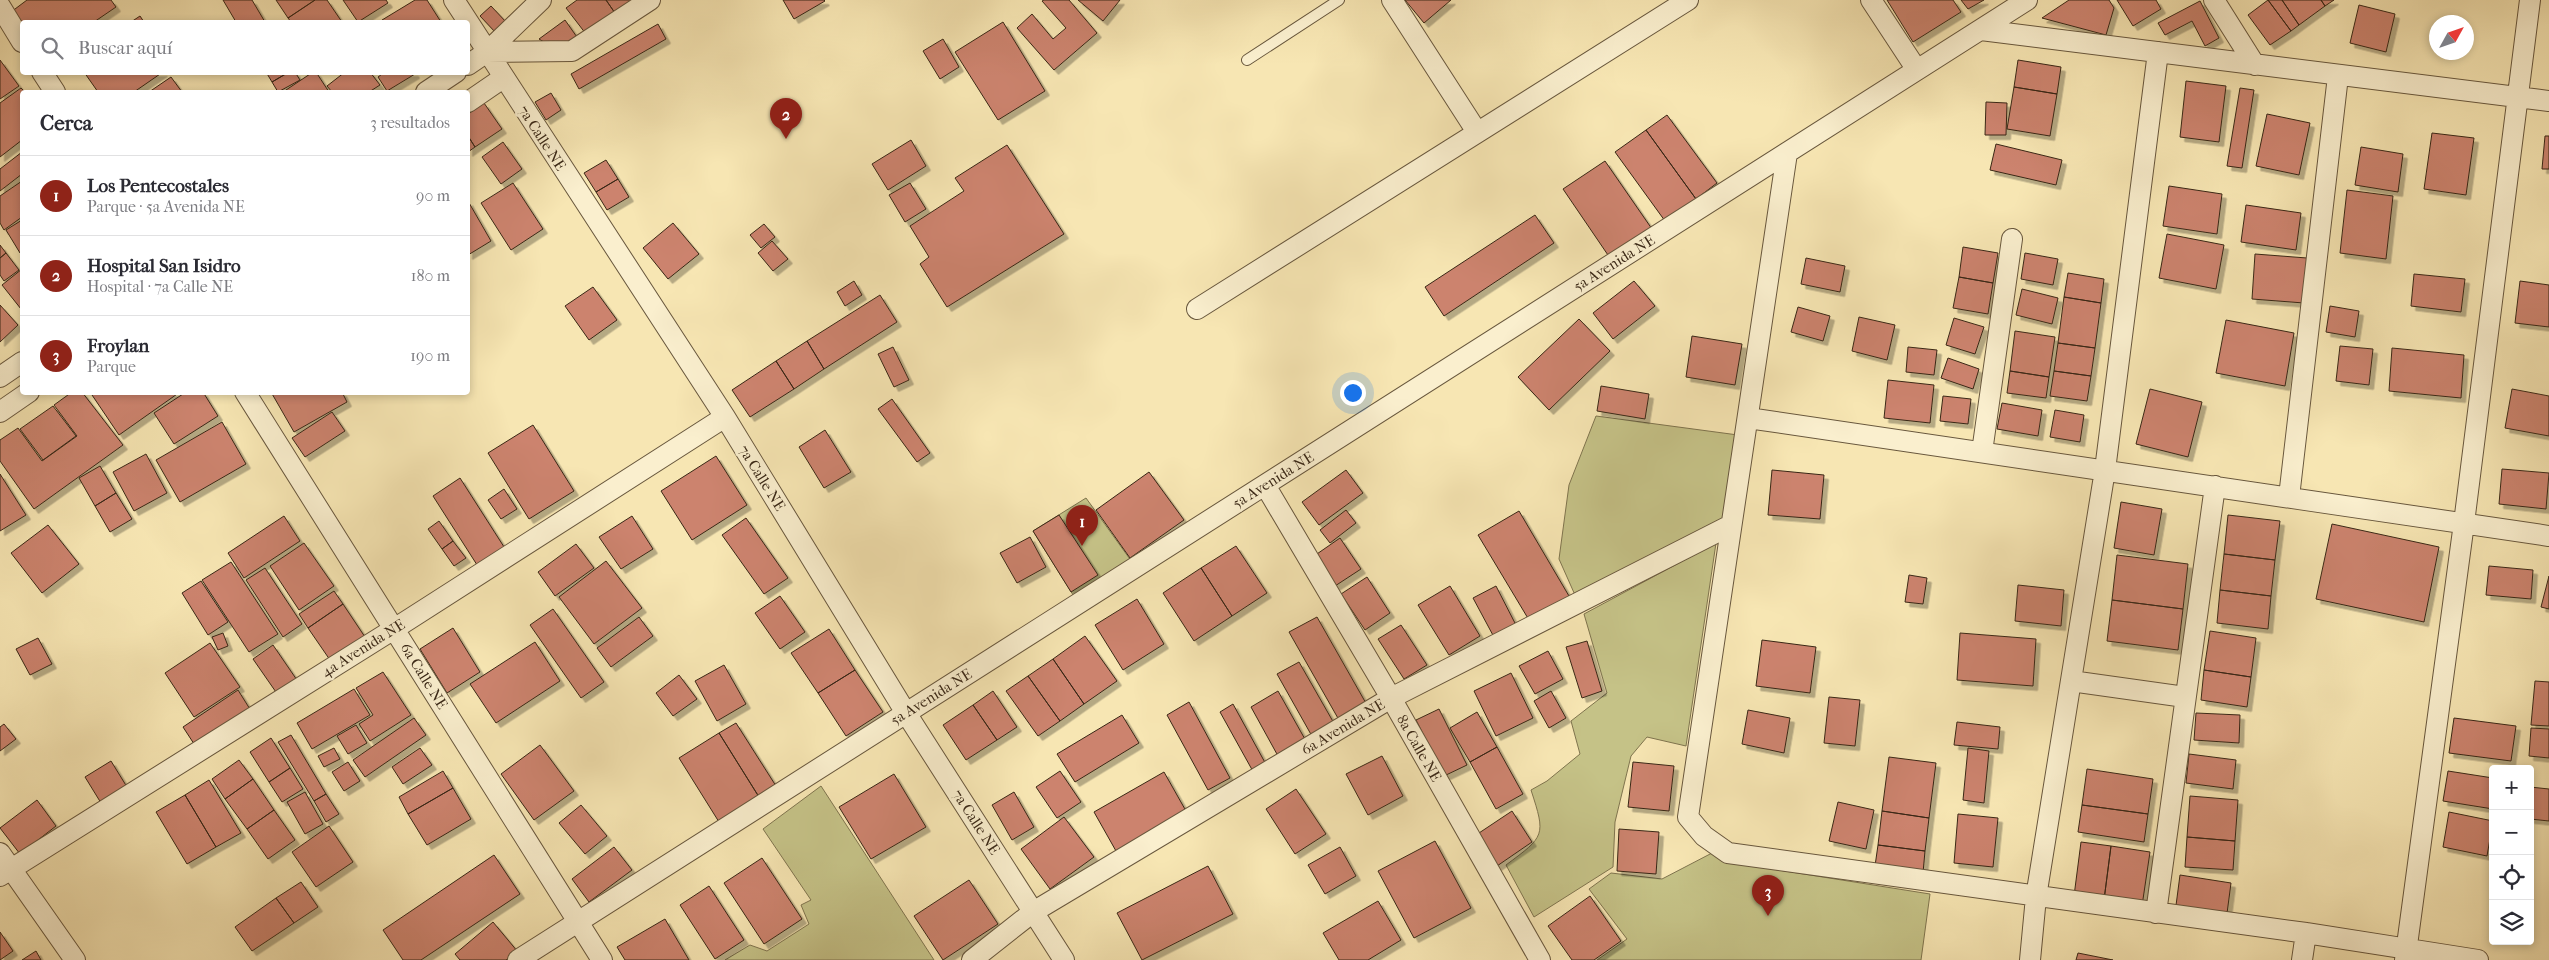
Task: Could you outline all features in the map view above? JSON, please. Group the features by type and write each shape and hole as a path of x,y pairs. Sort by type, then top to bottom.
{"street":[{"name":"7a Calle NE","path":"454,0 467,20"},
{"path":"470,64 487,52 542,0"},
{"path":"487,52 572,51 650,0"},
{"path":"1392,0 1477,132"},
{"path":"1197,309 1688,0"},
{"path":"1871,0 1917,70"},
{"name":"5a Avenida NE","path":"518,960 2027,0"},
{"path":"2214,0 2255,64"},
{"path":"2405,954 2464,523 2516,98 2530,0"},
{"path":"0,6 20,39"},
{"name":"7a Calle NE","path":"470,25 725,417 906,713 1064,960"},
{"path":"1981,30 2549,101"},
{"path":"2030,960 2036,897 2104,470 2158,52"},
{"path":"44,75 54,90"},
{"path":"429,90 452,75"},
{"path":"2289,497 2338,76"},
{"path":"470,101 503,78"},
{"path":"1787,153 1688,817 1704,836 1728,853 2306,933 2405,954 2478,960"},
{"path":"1982,452 2012,239"},
{"path":"0,377 20,363"},
{"path":"0,412 25,395"},
{"name":"6a Calle NE","path":"247,395 602,960"},
{"name":"4a Avenida NE","path":"4,866 394,629 725,417"},
{"path":"1748,418 2549,536"},
{"name":"8a Calle NE","path":"1265,485 1391,698 1540,960"},
{"path":"2156,913 2215,486"},
{"name":"6a Avenida NE","path":"972,960 1033,912 1391,698 1731,525"},
{"path":"2071,681 2185,697"},
{"path":"4,866 75,960"},
{"path":"2302,960 2306,933"}],"lane":[{"path":"1246,60 1339,0"}],"shaded area":[{"path":"1596,416 1738,435 1724,520 1575,595 1559,559 1569,485"},
{"path":"1086,498 1132,562 1075,598 1033,531"},
{"path":"1716,543 1686,746 1647,737 1631,756 1615,822 1613,867 1534,917 1506,865 1528,848 1539,834 1539,817 1531,790 1547,781 1580,754 1571,721 1607,693 1584,614"},
{"path":"821,786 934,960 725,960 750,945 767,951 809,924 801,905 811,900 763,829"},
{"path":"1712,853 1728,862 1930,894 1921,960 1597,960 1627,939 1589,889 1611,873 1662,879"}],"building":[{"path":"27,0 111,0 116,7 97,20 20,20 20,25 11,12"},
{"path":"223,0 252,0 264,20 235,20"},
{"path":"276,0 315,0 288,18"},
{"path":"315,0 327,0 341,20 290,20 288,18"},
{"path":"343,0 386,0 388,3 361,20 357,20"},
{"path":"415,0 427,0 440,20 382,20"},
{"path":"577,0 606,0 615,13 586,34 566,8"},
{"path":"606,0 632,0 615,13"},
{"path":"783,0 824,0 825,1 794,19"},
{"path":"1069,0 1097,33 1054,70 1017,28 1032,14 1053,39 1066,28 1042,1"},
{"path":"1078,0 1120,0 1103,21"},
{"path":"1405,0 1451,0 1424,23"},
{"path":"1887,0 1953,0 1961,12 1913,42"},
{"path":"1961,0 1984,0 1968,9"},
{"path":"2069,0 2109,0 2114,8 2106,35 2042,18"},
{"path":"2117,0 2156,0 2161,9 2133,26"},
{"path":"2268,0 2291,31 2270,45 2248,15"},
{"path":"2268,0 2282,0 2299,25 2291,31"},
{"path":"2282,0 2321,0 2325,6 2299,25"},
{"path":"2321,0 2334,0 2325,6"},
{"path":"2200,1 2219,38 2205,46 2192,21 2165,35 2158,23"},
{"path":"2359,5 2395,14 2386,52 2350,43"},
{"path":"491,6 507,23 496,33 480,16"},
{"path":"140,16 143,20 134,20"},
{"path":"565,20 579,40 554,48 539,39"},
{"path":"1003,22 1045,91 998,120 955,52"},
{"path":"658,24 666,39 579,89 571,74"},
{"path":"943,39 959,67 940,79 923,51"},
{"path":"0,60 19,86 0,99"},
{"path":"2018,60 2061,67 2057,94 2014,87"},
{"path":"86,75 159,75 137,90 97,90"},
{"path":"268,75 284,75 272,82"},
{"path":"284,75 297,75 300,80 282,90 277,90 272,82"},
{"path":"308,75 318,75 328,90 286,90"},
{"path":"341,75 372,75 380,85 372,90 330,90 327,86"},
{"path":"381,75 413,75 389,90 386,90 378,77"},
{"path":"171,77 181,90 152,90"},
{"path":"2186,81 2226,86 2219,142 2180,137"},
{"path":"2014,87 2057,94 2050,136 2007,129"},
{"path":"21,88 23,90 20,90 20,142 0,157 0,103"},
{"path":"2240,88 2254,90 2242,168 2227,166"},
{"path":"551,93 561,110 546,120 535,102"},
{"path":"1986,102 2007,103 2006,135 1985,135"},
{"path":"484,103 502,129 475,147 470,139 470,113"},
{"path":"2267,114 2310,123 2299,175 2256,166"},
{"path":"1667,115 1717,183 1696,199 1646,130"},
{"path":"1646,130 1696,199 1665,221 1615,152"},
{"path":"2432,133 2474,138 2466,195 2424,189"},
{"path":"2545,136 2549,136 2549,169 2542,169"},
{"path":"470,139 475,147 470,151"},
{"path":"911,140 926,166 888,190 872,164"},
{"path":"503,142 522,169 501,184 482,157"},
{"path":"1996,144 2062,160 2056,185 1990,170"},
{"path":"1007,145 1064,234 947,307 920,264 929,257 910,226 964,191 955,178"},
{"path":"2361,147 2403,154 2398,192 2355,185"},
{"path":"20,154 20,176 0,191 0,169"},
{"path":"606,160 618,179 596,192 584,173"},
{"path":"1605,161 1652,229 1610,258 1563,189"},
{"path":"618,179 629,197 607,210 596,192"},
{"path":"20,182 20,218 4,230 0,223 0,196"},
{"path":"513,183 543,229 511,250 481,203"},
{"path":"910,183 926,209 905,222 889,195"},
{"path":"2169,186 2222,194 2217,234 2163,226"},
{"path":"2347,190 2393,196 2386,259 2340,253"},
{"path":"470,204 491,241 470,254"},
{"path":"2246,205 2301,213 2296,250 2241,242"},
{"path":"1535,215 1554,243 1444,316 1425,287"},
{"path":"20,221 20,253 6,230"},
{"path":"673,223 699,254 668,279 643,248"},
{"path":"764,224 775,237 761,248 750,235"},
{"path":"2167,234 2224,245 2216,289 2159,278"},
{"path":"772,241 788,259 773,271 758,253"},
{"path":"0,245 6,253 0,258"},
{"path":"1963,247 1998,253 1993,283 1959,277"},
{"path":"6,253 19,270 4,281 0,275 0,258"},
{"path":"2025,253 2058,259 2053,285 2021,279"},
{"path":"2255,254 2307,258 2304,303 2252,299"},
{"path":"1806,258 1845,266 1840,292 1801,284"},
{"path":"20,271 20,308 2,285"},
{"path":"2068,273 2104,279 2101,303 2064,297"},
{"path":"2414,274 2465,279 2461,312 2411,306"},
{"path":"1959,277 1993,283 1988,314 1953,308"},
{"path":"854,281 862,295 845,306 837,292"},
{"path":"1634,281 1655,306 1613,339 1593,313"},
{"path":"2520,281 2549,285 2549,327 2515,323"},
{"path":"593,287 617,320 589,340 565,306"},
{"path":"2022,289 2058,298 2052,324 2016,315"},
{"path":"880,295 897,322 824,369 807,341"},
{"path":"2064,297 2101,303 2095,348 2058,343"},
{"path":"0,305 18,325 0,342"},
{"path":"2330,306 2359,311 2355,337 2326,332"},
{"path":"1798,307 1830,316 1823,341 1791,332"},
{"path":"1859,317 1895,325 1887,360 1852,351"},
{"path":"1954,318 1984,327 1975,354 1946,345"},
{"path":"1579,319 1610,351 1549,410 1518,377"},
{"path":"2226,320 2294,333 2285,386 2216,373"},
{"path":"2015,331 2055,337 2049,377 2010,371"},
{"path":"1692,336 1742,344 1735,385 1686,377"},
{"path":"807,341 824,369 794,389 776,361"},
{"path":"2058,343 2095,348 2091,376 2054,371"},
{"path":"2340,346 2373,349 2369,385 2336,381"},
{"path":"893,347 909,380 894,387 878,354"},
{"path":"1908,347 1937,350 1934,375 1906,372"},
{"path":"2392,348 2464,355 2461,398 2389,391"},
{"path":"1948,358 1979,369 1973,389 1941,378"},
{"path":"776,361 794,389 750,417 732,390"},
{"path":"2010,371 2049,377 2046,398 2007,393"},
{"path":"2054,371 2091,376 2087,401 2050,396"},
{"path":"1888,380 1934,385 1930,423 1884,418"},
{"path":"1601,386 1649,394 1645,419 1597,411"},
{"path":"2150,389 2202,402 2188,457 2136,444"},
{"path":"2512,389 2549,396 2549,436 2505,428"},
{"path":"68,395 84,395 123,445 34,509 0,461 0,440 18,428 42,461 77,436 54,405"},
{"path":"92,395 176,395 119,435"},
{"path":"181,395 205,395 218,416 174,444 154,413"},
{"path":"273,395 344,395 347,402 294,432"},
{"path":"1943,396 1971,399 1968,424 1940,421"},
{"path":"892,399 930,453 917,462 878,409"},
{"path":"2002,403 2042,410 2038,436 1997,429"},
{"path":"53,406 76,436 43,460 20,429"},
{"path":"2055,410 2084,415 2080,442 2050,437"},
{"path":"332,412 345,431 305,457 292,438"},
{"path":"222,422 246,464 180,502 156,460"},
{"path":"533,425 574,491 529,519 488,453"},
{"path":"825,430 851,472 824,488 799,447"},
{"path":"146,454 167,493 134,511 113,472"},
{"path":"716,456 747,505 692,540 661,491"},
{"path":"100,466 116,493 95,506 79,478"},
{"path":"2502,469 2549,473 2546,509 2499,504"},
{"path":"1346,470 1363,493 1319,525 1302,502"},
{"path":"1772,470 1824,475 1820,519 1768,515"},
{"path":"1149,472 1184,520 1130,558 1096,510"},
{"path":"0,474 26,515 0,531"},
{"path":"460,478 506,550 479,568 433,496"},
{"path":"504,489 517,509 501,519 488,500"},
{"path":"116,493 132,519 110,532 95,506"},
{"path":"2121,502 2162,509 2154,555 2114,548"},
{"path":"1346,510 1356,523 1330,543 1320,530"},
{"path":"1519,511 1569,596 1529,620 1478,535"},
{"path":"1059,515 1098,575 1071,592 1033,531"},
{"path":"2228,515 2280,521 2275,560 2224,554"},
{"path":"284,516 300,541 244,578 228,553"},
{"path":"632,516 653,549 621,569 599,537"},
{"path":"746,518 788,578 764,594 722,535"},
{"path":"439,521 453,541 442,549 428,529"},
{"path":"2332,524 2439,547 2424,622 2316,599"},
{"path":"48,525 79,564 42,593 11,553"},
{"path":"1030,537 1046,567 1017,583 1000,553"},
{"path":"1340,538 1361,569 1335,586 1314,556"},
{"path":"453,541 466,558 454,566 442,549"},
{"path":"304,543 334,586 299,610 270,566"},
{"path":"576,544 594,568 555,596 538,572"},
{"path":"1236,546 1267,593 1232,616 1201,568"},
{"path":"2224,554 2275,560 2271,596 2220,590"},
{"path":"2117,555 2188,564 2183,609 2112,600"},
{"path":"606,561 642,608 594,644 559,597"},
{"path":"231,562 278,634 249,652 202,580"},
{"path":"2489,566 2533,570 2531,599 2486,595"},
{"path":"265,568 302,624 283,637 246,580"},
{"path":"1201,568 1232,616 1194,641 1163,593"},
{"path":"1909,575 1927,578 1923,604 1905,602"},
{"path":"2549,576 2549,609 2541,607"},
{"path":"1367,577 1390,613 1365,630 1341,594"},
{"path":"201,581 228,622 208,635 182,593"},
{"path":"2018,585 2064,590 2061,626 2015,621"},
{"path":"1450,586 1480,636 1449,655 1418,605"},
{"path":"1496,586 1517,627 1495,639 1473,598"},
{"path":"2220,590 2271,596 2268,629 2217,623"},
{"path":"334,591 343,604 308,628 299,614"},
{"path":"780,596 805,632 780,649 755,613"},
{"path":"1137,599 1164,644 1123,670 1095,625"},
{"path":"2112,600 2183,609 2178,650 2107,641"},
{"path":"343,604 365,637 330,660 308,628"},
{"path":"553,609 604,682 581,698 530,625"},
{"path":"639,617 653,636 611,667 597,648"},
{"path":"1317,617 1367,705 1339,720 1289,632"},
{"path":"1401,625 1427,665 1404,679 1378,639"},
{"path":"453,628 480,672 447,693 420,649"},
{"path":"829,629 855,670 818,693 791,653"},
{"path":"2210,631 2256,638 2251,677 2204,670"},
{"path":"223,633 228,646 218,650 212,637"},
{"path":"1960,633 2036,639 2033,686 1957,680"},
{"path":"1085,636 1117,681 1084,704 1053,659"},
{"path":"38,638 52,664 30,675 16,649"},
{"path":"1762,640 1816,647 1810,693 1756,686"},
{"path":"1587,641 1602,691 1582,698 1566,647"},
{"path":"535,642 560,681 496,723 470,684"},
{"path":"210,643 240,687 194,717 165,673"},
{"path":"273,645 299,683 278,695 253,659"},
{"path":"1548,651 1563,679 1535,694 1519,666"},
{"path":"1053,659 1084,704 1060,721 1028,676"},
{"path":"1299,662 1335,725 1313,738 1277,674"},
{"path":"724,665 746,704 717,721 695,681"},
{"path":"855,670 883,712 846,736 818,693"},
{"path":"2204,670 2251,677 2247,707 2201,700"},
{"path":"383,672 411,715 370,741 359,724 373,715 356,688"},
{"path":"1511,673 1533,718 1496,736 1474,691"},
{"path":"679,675 697,699 673,716 656,693"},
{"path":"1028,676 1060,721 1038,736 1006,691"},
{"path":"2535,681 2549,682 2549,726 2531,725"},
{"path":"354,689 370,715 312,749 297,723"},
{"path":"238,690 253,714 198,750 183,727"},
{"path":"993,691 1017,727 997,740 973,705"},
{"path":"1278,691 1306,741 1278,756 1251,707"},
{"path":"1551,691 1566,718 1549,728 1534,701"},
{"path":"1829,697 1860,700 1855,746 1824,743"},
{"path":"1189,702 1230,778 1208,790 1167,715"},
{"path":"1233,704 1268,768 1255,775 1220,712"},
{"path":"973,705 997,740 966,760 943,725"},
{"path":"1439,709 1467,765 1444,776 1416,720"},
{"path":"1748,710 1790,718 1784,753 1742,744"},
{"path":"1477,712 1497,747 1470,762 1450,728"},
{"path":"2196,713 2240,715 2239,743 2194,740"},
{"path":"1122,715 1139,743 1075,782 1057,754"},
{"path":"414,718 426,735 365,777 353,760"},
{"path":"2454,718 2516,726 2511,761 2449,753"},
{"path":"1957,722 2000,727 1998,749 1954,745"},
{"path":"736,723 776,786 759,797 719,733"},
{"path":"4,724 16,739 0,751 0,727"},
{"path":"356,725 367,743 348,754 337,736"},
{"path":"2531,728 2549,729 2549,758 2529,756"},
{"path":"719,733 759,797 719,822 679,758"},
{"path":"291,735 326,794 314,801 278,742"},
{"path":"271,738 290,768 269,782 250,752"},
{"path":"540,745 574,791 534,820 501,774"},
{"path":"1497,747 1523,794 1496,809 1470,762"},
{"path":"334,748 340,759 324,767 318,756"},
{"path":"420,748 432,765 403,784 392,767"},
{"path":"1968,748 1989,751 1984,803 1963,800"},
{"path":"2189,754 2236,760 2233,789 2186,783"},
{"path":"1382,756 1403,796 1368,815 1346,774"},
{"path":"1889,757 1936,763 1929,818 1882,811"},
{"path":"239,760 253,779 225,799 212,779"},
{"path":"111,761 127,787 101,803 85,777"},
{"path":"348,762 360,781 344,791 332,772"},
{"path":"1633,762 1674,766 1669,811 1628,807"},
{"path":"290,768 303,789 282,802 269,782"},
{"path":"2087,769 2153,779 2148,814 2082,805"},
{"path":"443,771 453,788 408,814 399,797"},
{"path":"1060,771 1081,802 1057,818 1036,787"},
{"path":"2448,771 2489,777 2489,808 2443,801"},
{"path":"1164,772 1186,811 1116,851 1094,812"},
{"path":"894,774 926,827 871,859 839,807"},
{"path":"253,779 274,810 247,829 225,799"},
{"path":"209,780 241,833 216,847 185,795"},
{"path":"2534,787 2549,789 2549,821 2534,819"},
{"path":"453,788 471,819 427,845 408,814"},
{"path":"1296,789 1326,834 1295,854 1266,809"},
{"path":"305,792 323,824 305,834 287,802"},
{"path":"1014,792 1034,827 1012,840 992,805"},
{"path":"326,794 339,814 326,822 314,801"},
{"path":"185,795 216,847 187,864 156,812"},
{"path":"2190,796 2238,800 2235,841 2187,837"},
{"path":"37,800 56,826 20,854 0,828"},
{"path":"1838,802 1874,810 1866,849 1829,841"},
{"path":"581,805 607,836 585,854 559,823"},
{"path":"2082,805 2148,814 2144,842 2078,832"},
{"path":"274,810 295,840 268,859 247,829"},
{"path":"1512,811 1532,842 1497,866 1476,835"},
{"path":"1882,811 1929,818 1925,851 1878,845"},
{"path":"2449,812 2489,820 2487,856 2443,847"},
{"path":"1958,814 1998,818 1993,867 1954,863"},
{"path":"1064,817 1094,857 1050,889 1021,849"},
{"path":"329,826 353,862 316,887 292,852"},
{"path":"1619,829 1659,832 1656,874 1617,871"},
{"path":"2187,837 2235,841 2233,870 2185,867"},
{"path":"1435,841 1471,908 1414,938 1378,871"},
{"path":"2081,842 2111,846 2104,900 2074,896"},
{"path":"1878,845 1925,851 1923,873 1875,866"},
{"path":"2111,846 2150,852 2142,906 2104,900"},
{"path":"614,847 632,870 589,902 572,879"},
{"path":"1340,847 1356,876 1325,894 1308,865"},
{"path":"494,855 520,894 421,960 403,960 383,930"},
{"path":"762,858 802,919 764,944 724,883"},
{"path":"1208,866 1233,914 1142,960 1117,913"},
{"path":"2180,875 2231,883 2226,921 2175,913"},
{"path":"969,880 998,924 943,960 914,916"},
{"path":"301,882 318,907 294,923 276,898"},
{"path":"709,886 744,940 715,959 680,905"},
{"path":"1590,896 1621,941 1594,960 1572,960 1548,926"},
{"path":"276,898 294,923 252,951 235,927"},
{"path":"1378,901 1401,940 1368,960 1339,960 1323,933"},
{"path":"665,919 689,960 625,960 617,947"},
{"path":"493,922 518,952 506,960 460,960 455,954"},
{"path":"0,932 13,951 0,960"},
{"path":"36,951 41,960 22,960"},
{"path":"2078,953 2113,960 2076,960"}],"place":[{"name":"Hospital San Isidro","path":"786,139"},
{"name":"Los Pentecostales","path":"1082,546"},
{"name":"Froylan","path":"1768,916"}]}
